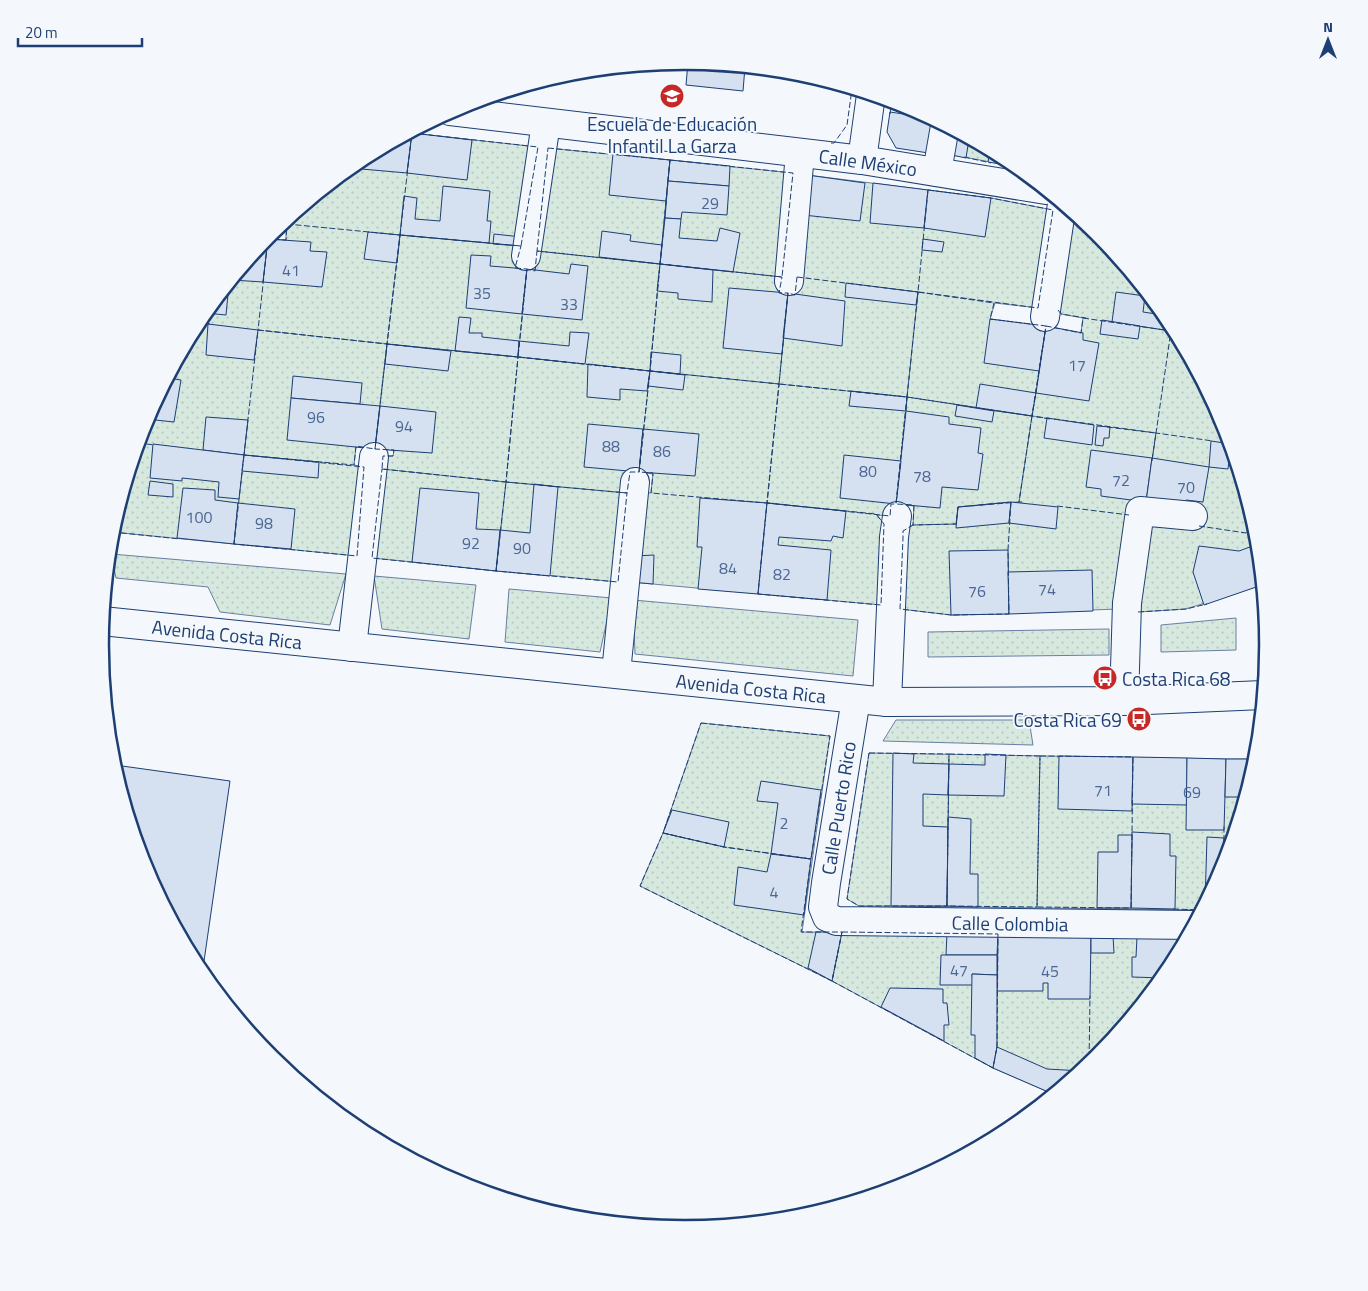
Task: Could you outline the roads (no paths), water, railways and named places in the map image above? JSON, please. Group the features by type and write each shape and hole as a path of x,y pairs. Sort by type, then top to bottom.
{"street":[{"path":"862,160 870,101"},
{"name":"Calle México","path":"465,114 862,160 1032,188"},
{"path":"526,256 546,123"},
{"name":"Calle México","path":"937,172 945,132"},
{"name":"Calle México","path":"790,282 800,153"},
{"path":"1045,317 1061,211"},
{"path":"352,647 374,457"},
{"path":"616,673 635,482"},
{"path":"1124,701 1127,603 1140,511 1193,516"},
{"path":"887,702 894,537 897,516"},
{"name":"Avenida Costa Rica","path":"110,621 887,702 1124,701 1257,696"},
{"name":"Calle Puerto Rico","path":"827,917 823,907 825,891 856,699"},
{"name":"Calle Colombia","path":"827,917 837,921 1186,926"}],"place":[{"name":"Escuela de Educación Infantil La Garza","path":"672,96"},
{"name":"Costa Rica 68","path":"1105,678"},
{"name":"Costa Rica 69","path":"1139,719"}]}
